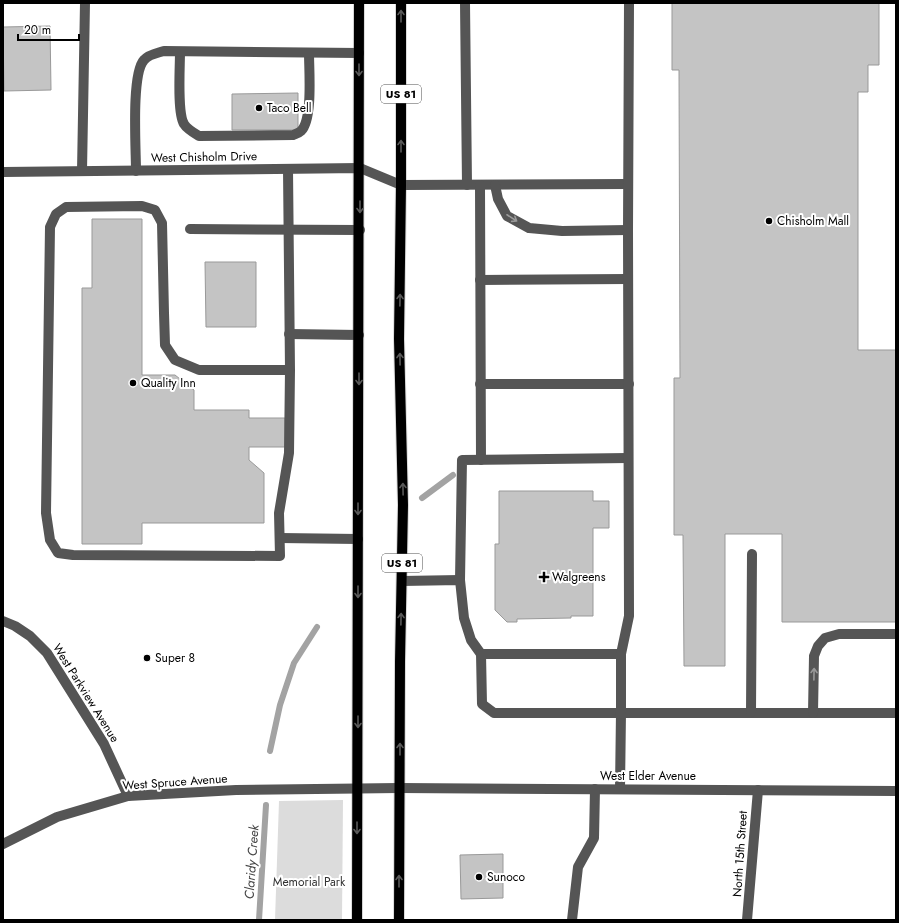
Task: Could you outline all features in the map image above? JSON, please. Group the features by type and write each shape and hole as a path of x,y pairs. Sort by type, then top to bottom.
{"main road":[{"path":"357,920 360,230 359,3"},
{"name":"US 81","path":"399,920 399,788 403,506 399,338 401,3"}],"street":[{"path":"82,171 85,3"},
{"path":"465,3 467,185"},
{"path":"620,789 621,654 629,616 629,3"},
{"path":"136,171 136,87 139,70 144,60 152,55 164,51 359,53"},
{"path":"180,52 180,98 182,116 184,124 192,132 199,136 293,135 301,132 306,123 309,112 309,53"},
{"name":"West Chisholm Drive","path":"3,172 360,168 401,185"},
{"path":"288,169 290,334 290,370 289,453 279,513 280,556 73,555 58,553 50,540 46,512 50,227 56,214 66,206 142,206 155,210 162,223 166,345 175,360 199,370 290,370"},
{"path":"401,185 628,184"},
{"path":"480,185 481,460"},
{"path":"495,185 498,200 508,216 529,228 562,231 628,230"},
{"path":"190,229 360,230"},
{"path":"480,280 628,279"},
{"path":"290,334 359,334"},
{"path":"480,384 629,384"},
{"path":"628,458 462,460 460,580 464,618 471,640 481,654 482,704 494,713 896,713"},
{"path":"280,538 358,539"},
{"path":"751,712 752,554"},
{"path":"402,581 460,580"},
{"name":"West Parkview Avenue","path":"3,621 15,626 30,636 47,653 104,744 128,796"},
{"path":"813,713 814,656 818,646 825,638 839,634 896,634"},
{"path":"481,654 621,654"},
{"name":"West Elder Avenue","path":"357,789 896,791"},
{"name":"West Spruce Avenue","path":"3,844 57,817 128,796 236,790 357,789"},
{"path":"572,920 578,867 594,838 595,789"},
{"name":"North 15th Street","path":"748,920 758,790"}],"green space":[{"name":"Memorial Park","path":"343,800 342,920 275,920 279,801"}],"building":[{"name":"Chisholm Mall","path":"672,3 879,3 879,65 868,65 868,92 858,92 858,350 896,350 896,622 782,622 782,534 725,534 725,666 684,666 683,535 674,535 674,378 680,378 679,70 672,70"},
{"path":"50,26 51,90 4,91 3,27"},
{"path":"298,93 298,130 232,130 232,94"},
{"name":"Quality Inn","path":"92,219 142,219 142,375 175,375 194,390 194,410 249,410 249,418 285,418 285,447 249,447 249,460 264,473 264,523 142,523 142,544 82,544 82,288 92,288"},
{"path":"205,262 256,262 256,327 206,327"},
{"name":"Walgreens","path":"499,491 593,491 593,501 609,501 609,528 593,528 593,616 517,619 517,622 507,622 495,610 495,544 499,544"},
{"path":"503,854 503,898 461,899 460,855"}],"waterway":[{"name":"Claridy Creek","path":"422,498 453,475"},
{"name":"Claridy Creek","path":"270,751 280,705 294,663 317,627"},
{"name":"Claridy Creek","path":"259,920 266,805"}],"place":[{"name":"Taco Bell","path":"259,108"},
{"name":"Chisholm Mall","path":"769,221"},
{"name":"Quality Inn","path":"133,383"},
{"name":"Walgreens","path":"544,577"},
{"name":"Super 8","path":"147,658"},
{"name":"Sunoco","path":"479,877"}]}
